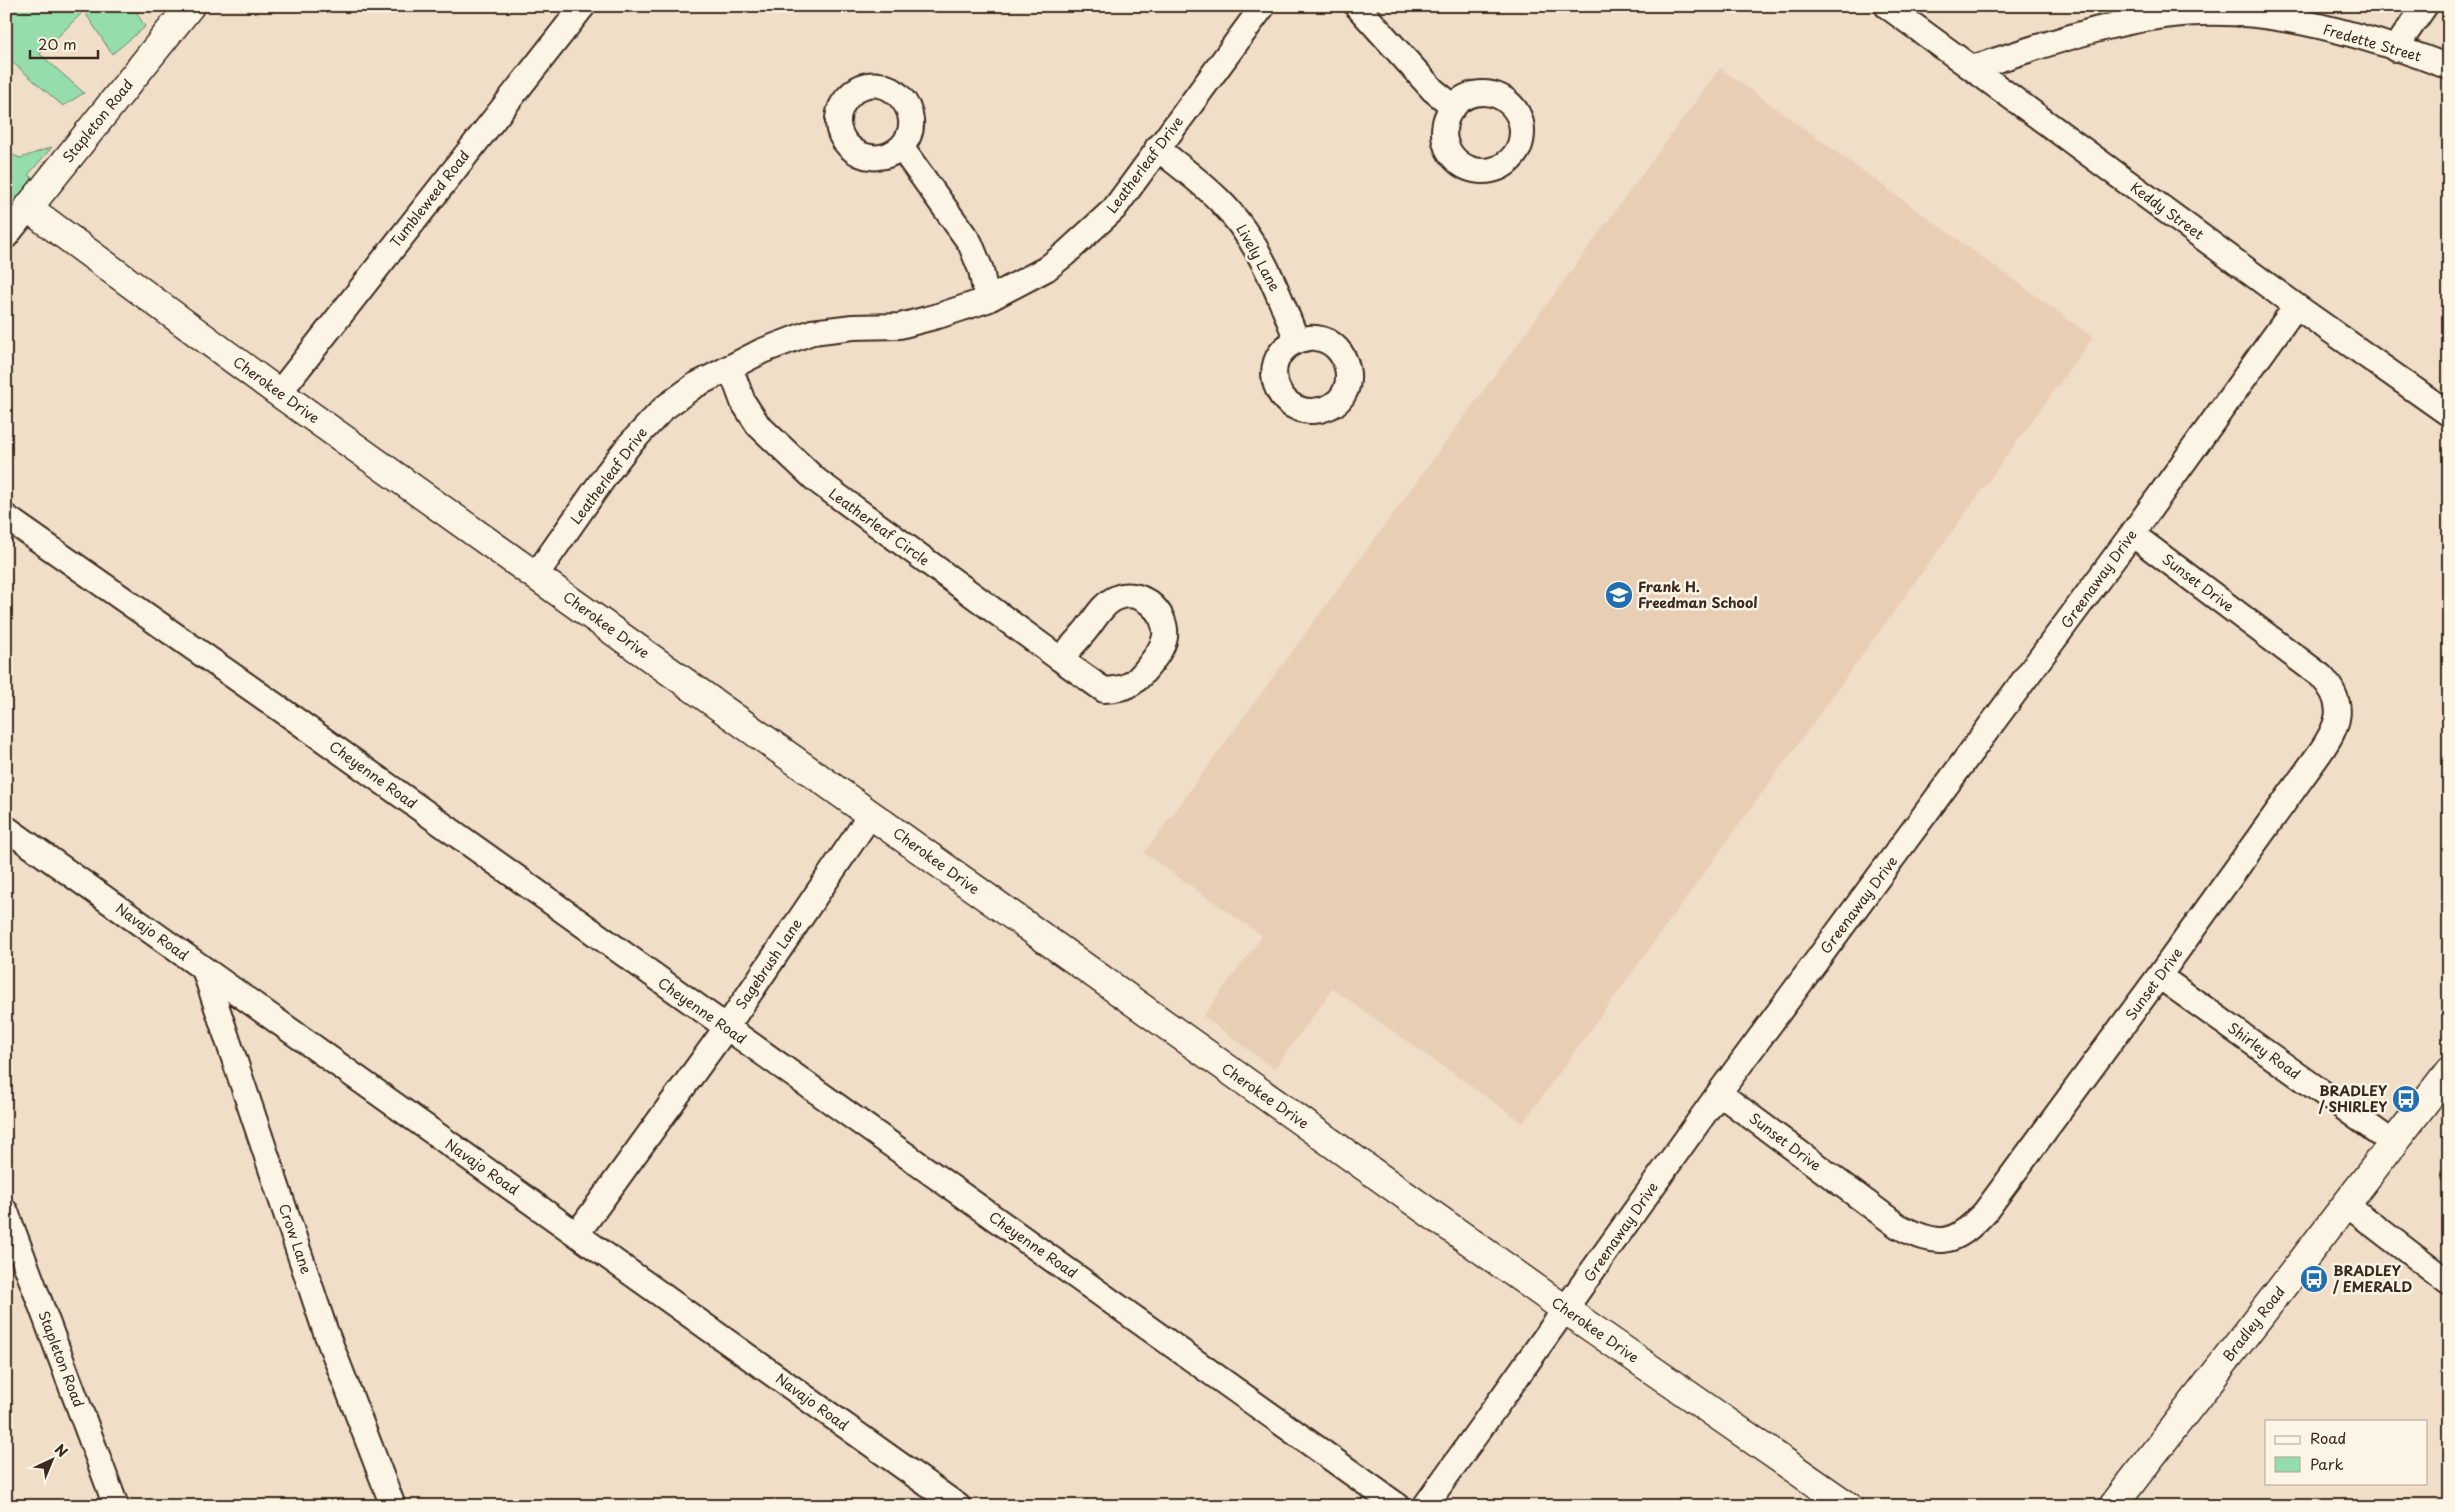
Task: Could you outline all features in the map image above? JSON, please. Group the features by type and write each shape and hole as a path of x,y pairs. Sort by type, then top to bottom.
{"street":[{"name":"Stapleton Road","path":"6,236 190,6"},
{"name":"Tumbleweed Road","path":"278,393 582,6"},
{"name":"Leatherleaf Drive","path":"536,575 608,472 652,420 676,397 730,367 778,344 812,332 838,328 900,326 938,316 987,300 1046,269 1082,240 1114,209 1263,6"},
{"path":"1357,6 1433,90 1454,107"},
{"name":"Keddy Street","path":"1886,6 2296,306 2449,414"},
{"path":"2396,49 2425,6"},
{"name":"Fredette Street","path":"1972,68 2103,27 2200,12 2295,22 2396,49 2449,67"},
{"path":"901,147 970,243 981,270 987,300"},
{"name":"Lively Lane","path":"1157,148 1210,191 1240,224 1268,272 1297,341"},
{"name":"Cherokee Drive","path":"28,208 278,393 1566,1310 1848,1506"},
{"name":"Greenaway Drive","path":"1425,1506 1719,1093 2132,534 2296,306"},
{"name":"Leatherleaf Circle","path":"730,367 743,402 758,425 816,480 1060,658"},
{"name":"Cheyenne Road","path":"6,516 1398,1506"},
{"name":"Sunset Drive","path":"1719,1093 1898,1226 1924,1238 1946,1241 1964,1233 1985,1212 2159,976 2328,741 2337,719 2338,702 2333,690 2321,676 2132,534"},
{"name":"Sagebrush Lane","path":"577,1234 726,1028 871,814"},
{"name":"Navajo Road","path":"6,828 958,1506"},
{"name":"Crow Lane","path":"204,969 325,1330 393,1506"},
{"name":"Shirley Road","path":"2159,976 2393,1143"},
{"name":"Bradley Road","path":"2113,1506 2449,1071"},
{"path":"2346,1204 2449,1283"},
{"name":"Stapleton Road","path":"6,1212 116,1506"}],"shaded area":[{"name":"Frank H. Freedman School","path":"1720,68 2093,337 1523,1123 1333,989 1274,1069 1203,1016 1262,936 1144,853"}],"green space":[{"path":"6,6 133,6 145,27 112,54 84,11 40,54 84,93 63,106 12,62 6,66"},
{"path":"52,147 28,175 39,183 6,216 6,153 21,158"}],"place":[{"name":"Frank H. Freedman School","path":"1619,595"},
{"name":"BRADLEY / SHIRLEY","path":"2406,1099"},
{"name":"BRADLEY / EMERALD","path":"2314,1279"}]}
